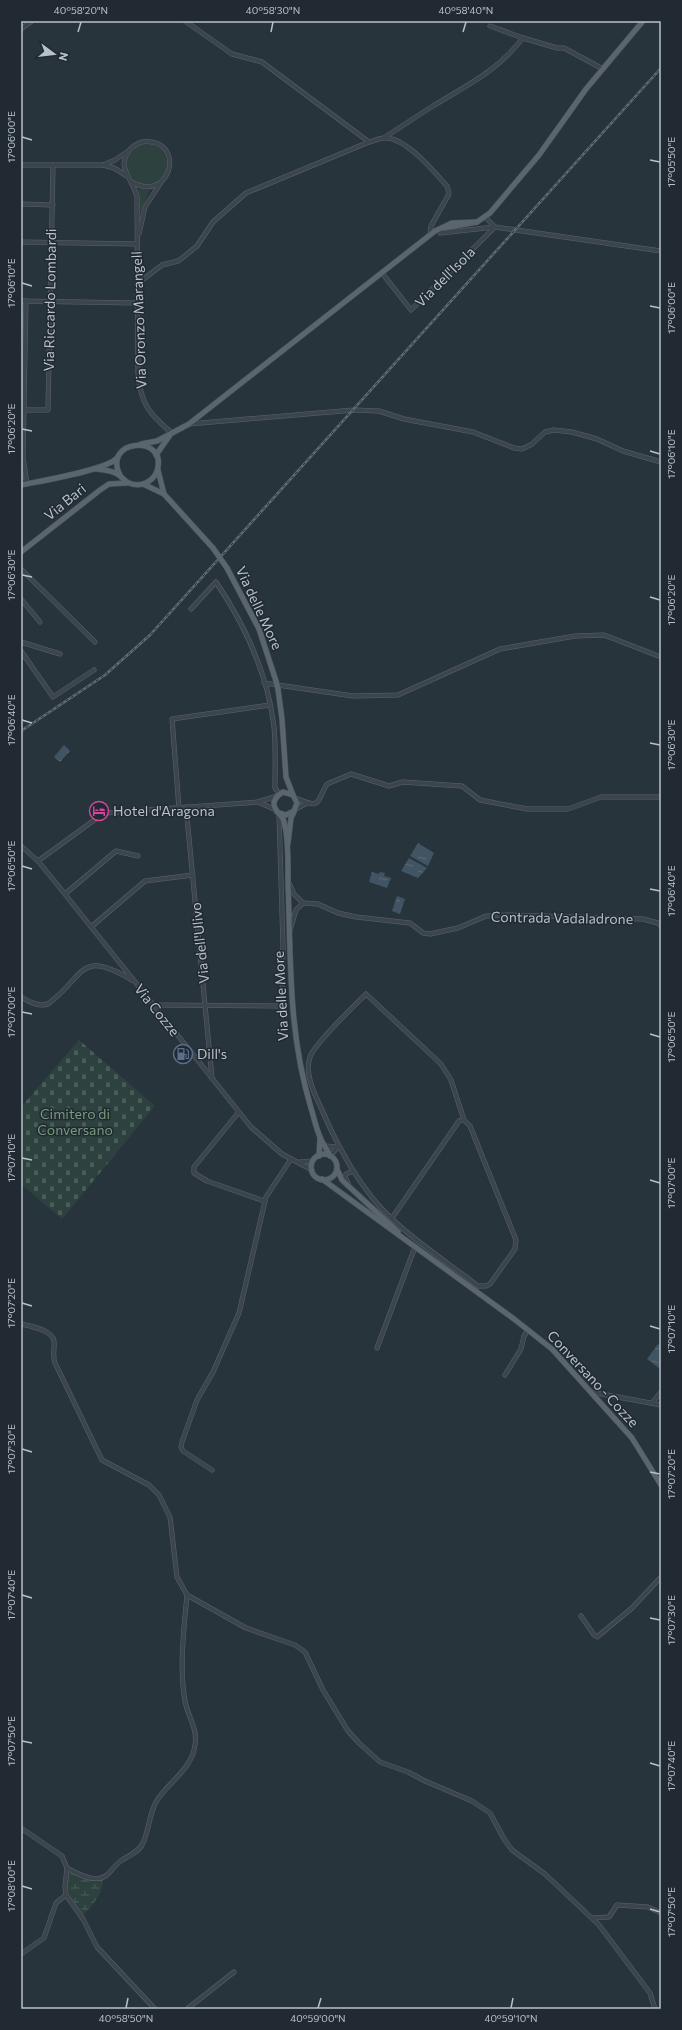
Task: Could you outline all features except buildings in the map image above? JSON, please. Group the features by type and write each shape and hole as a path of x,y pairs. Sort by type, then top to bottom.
{"main road":[{"path":"24,484 96,469 112,463 129,446 157,441 189,424 430,235 449,227 477,222 485,217 539,155 586,89 643,21"},
{"path":"164,494 157,469 156,455 172,433"},
{"path":"141,444 147,446 156,455"},
{"path":"120,455 117,467 121,477"},
{"path":"96,469 116,473 130,484 143,484 164,494"},
{"path":"143,484 152,478 157,469"},
{"name":"Via Bari","path":"21,552 24,548 109,484 130,484"},
{"name":"Via delle More","path":"164,494 213,548 241,592 259,629 278,689 282,719 286,777"},
{"path":"286,777 280,794 274,801 283,820 287,850"},
{"path":"286,777 297,803 291,818 287,850"},
{"path":"280,794 294,796"},
{"path":"278,812 286,815 295,810"},
{"name":"Via delle More","path":"287,850 292,1012 295,1042 301,1074 320,1138"},
{"path":"320,1138 330,1156 336,1161 337,1169 342,1180 376,1213 415,1247"},
{"path":"319,1156 320,1138"},
{"path":"330,1156 319,1156 313,1161 312,1170 316,1176 415,1247"},
{"path":"322,1179 330,1178 337,1169"},
{"name":"Conversano - Cozze","path":"415,1247 552,1349 632,1438 661,1485"}],"street":[{"path":"21,29 32,21"},
{"path":"185,21 232,54 262,62 369,142"},
{"path":"490,26 523,38 557,48 564,48 603,69"},
{"path":"137,284 162,265 178,261 197,246 213,222 246,192 369,142 384,138 432,106 488,74 511,53 523,38"},
{"path":"384,138 394,139 413,151 447,186 449,194 431,226 430,235"},
{"path":"103,165 128,152 133,146 148,141 162,146 167,152 170,165 166,177 160,183 145,207 137,244"},
{"path":"128,152 124,164 128,176 132,182 136,197 137,244"},
{"path":"21,165 103,165 114,168 128,176"},
{"name":"Via Riccardo Lombardi","path":"22,410 48,410 54,165"},
{"path":"132,182 146,187 160,183"},
{"path":"21,204 52,205"},
{"path":"485,217 495,227"},
{"path":"438,232 495,227 661,252"},
{"name":"Via dell'Isola","path":"382,273 411,310 495,227"},
{"path":"21,242 137,244"},
{"name":"Via Oronzo Marangell","path":"137,244 138,374 140,394 149,410 172,433"},
{"path":"21,301 137,303"},
{"path":"24,484 22,459 22,410 26,301"},
{"path":"189,424 354,410 379,411 404,419 473,432 514,448 522,449 532,444 545,432 572,432 597,439 623,452 661,462"},
{"path":"21,474 24,484"},
{"path":"21,569 95,642"},
{"path":"38,861 104,813 258,802 280,794 275,788 275,744 270,705 248,637 240,619 216,582 191,609"},
{"path":"21,599 40,622"},
{"path":"264,683 353,696 398,695 500,649 547,640 596,634 604,635 661,657"},
{"path":"21,642 60,654"},
{"path":"21,652 53,697 94,670"},
{"path":"179,808 172,719 270,705"},
{"path":"294,796 307,803 317,803 320,801 327,784 351,774 389,786 403,782 462,786 480,800 527,809 568,809 601,797 661,797"},
{"path":"258,802 278,812 283,946 282,1013"},
{"path":"295,810 307,803"},
{"name":"Via dell'Ulivo","path":"186,807 212,1079"},
{"name":"Via Cozze","path":"22,848 38,861 65,894 238,1113 270,1145 291,1159 312,1170"},
{"path":"65,894 116,851 138,856"},
{"path":"91,927 145,881 193,875"},
{"path":"288,882 294,894 303,903 296,910 290,930"},
{"name":"Contrada Vadaladrone","path":"303,903 318,904 338,913 356,917 410,923 423,933 430,934 458,928 486,916 508,915 643,919 658,923 661,926"},
{"path":"21,997 34,1004 42,1006 48,1004 81,970 96,965 116,971 135,982"},
{"path":"366,994 441,1064 450,1080 464,1120 470,1126 516,1240 515,1250 490,1284 486,1286 478,1286 402,1228 382,1209 338,1147 315,1094 309,1074 308,1063 313,1050 366,994"},
{"path":"153,1005 283,1006"},
{"path":"238,1113 194,1167 194,1173 207,1181 264,1201"},
{"path":"392,1218 458,1121 464,1120"},
{"path":"325,1146 338,1147"},
{"path":"330,1156 338,1147"},
{"path":"212,1470 183,1451 181,1446 198,1400 213,1372 239,1313 264,1201 291,1159"},
{"path":"298,1162 313,1161"},
{"path":"353,1170 346,1174 346,1181 376,1213"},
{"path":"377,1348 415,1247"},
{"path":"21,1324 42,1330 54,1339 53,1354 55,1363 102,1460 149,1485 159,1495 170,1517 177,1577 188,1595 246,1628 270,1635 302,1649 323,1690 348,1731 372,1756 380,1762 408,1772 485,1808 495,1819 504,1839 512,1850 545,1874 593,1918 647,1990 655,2009"},
{"path":"505,1375 521,1349 524,1336 528,1330"},
{"path":"591,1392 661,1406"},
{"path":"652,1403 661,1392"},
{"path":"581,1616 597,1637 632,1608 661,1577"},
{"path":"67,1868 88,1877 102,1878 107,1875 119,1862 138,1850 144,1842 156,1802 180,1775 194,1750 196,1738 194,1727 185,1701 183,1663 188,1595"},
{"path":"21,1828 62,1856 67,1868 66,1895 83,1919 97,1947 155,2009"},
{"path":"21,1954 44,1938 56,1903 66,1895"},
{"path":"593,1918 609,1917 617,1905 648,1907 661,1913"},
{"path":"187,2009 234,1972"}],"green space":[{"path":"151,144 158,147 164,153 167,164 166,172 158,181 151,184 143,184 136,181 128,172 127,160 130,153 139,145"},
{"path":"138,189 150,190 139,215"},
{"name":"Cimitero di Conversano","path":"79,1040 155,1106 62,1219 21,1184 21,1107"},
{"path":"70,1872 87,1879 103,1879 101,1890 94,1903 83,1915 70,1895 68,1889 67,1883"}],"water":[{"path":"64,745 70,751 60,762 54,757"},
{"path":"418,843 434,853 428,866 410,856"},
{"path":"409,858 427,868 418,878 401,871"},
{"path":"372,872 379,874 380,872 385,873 384,876 391,878 387,888 369,882"},
{"path":"397,896 405,899 400,914 392,911"},
{"path":"658,1344 661,1346 660,1369 647,1359"}],"railway":[{"path":"21,731 105,675 150,635 661,68"}],"place":[{"name":"Hotel d'Aragona","path":"99,811"},
{"name":"Dill's","path":"183,1054"}]}
